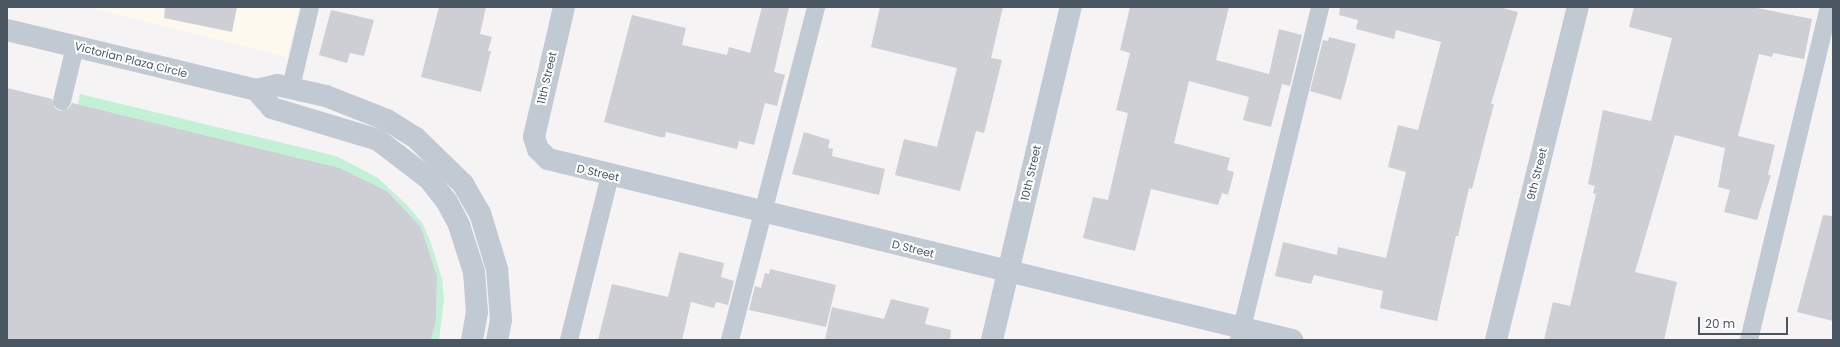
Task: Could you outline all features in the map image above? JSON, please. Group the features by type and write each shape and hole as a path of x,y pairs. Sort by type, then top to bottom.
{"street":[{"name":"11th Street","path":"538,149 534,137 564,7"},
{"name":"10th Street","path":"992,340 1070,7"},
{"name":"9th Street","path":"1496,340 1578,7"},
{"name":"Victorian Plaza Circle","path":"7,30 256,90 267,85 291,87 358,107 387,120 416,138 463,184 480,213 497,269 501,320 498,340"},
{"path":"256,90 272,108 378,140 429,179 447,202 459,225 474,272 477,312 472,340"},
{"name":"D Street","path":"538,149 548,159 560,164 1008,272 1241,334 1292,340"}],"lane":[{"path":"291,87 310,7"},
{"path":"730,340 765,213 816,7"},
{"path":"1241,334 1320,7"},
{"path":"1749,340 1829,7"},
{"path":"62,101 75,47"},
{"path":"569,340 610,176"}],"shaded area":[{"path":"87,7 299,7 287,57"}],"green space":[{"path":"80,94 338,157 378,178 408,206 423,224 431,243 442,279 444,299 439,340 431,340 436,320 437,276 421,227 387,191 340,168 78,105"}],"building":[{"path":"165,7 237,7 232,32 164,18"},
{"path":"439,7 486,7 480,34 492,37 488,51 491,51 481,92 421,77"},
{"path":"762,7 789,7 774,72 785,75 777,106 765,103 754,145 739,141 737,149 666,132 665,137 660,137 604,122 632,15 686,28 682,45 727,55 729,47 750,53"},
{"path":"880,7 1003,7 991,58 1002,60 984,133 976,131 960,191 895,175 904,139 937,147 957,68 871,47"},
{"path":"1130,7 1229,7 1216,60 1269,74 1279,29 1302,35 1290,86 1282,84 1271,127 1243,120 1249,97 1189,81 1174,143 1230,158 1227,170 1234,172 1228,195 1222,193 1218,205 1151,189 1135,251 1083,238 1093,197 1108,200 1128,113 1116,110 1130,53 1120,50"},
{"path":"1340,7 1499,7 1518,12 1491,104 1494,104 1472,189 1469,188 1458,236 1456,236 1437,321 1380,308 1383,291 1314,275 1311,284 1275,276 1283,242 1337,255 1338,247 1386,258 1406,172 1388,167 1398,125 1418,130 1441,42 1396,30 1394,39 1356,29 1358,20 1339,15"},
{"path":"1634,7 1752,7 1812,19 1804,59 1773,53 1772,57 1759,54 1738,136 1775,145 1768,175 1771,175 1757,220 1724,212 1730,190 1718,187 1725,148 1675,135 1635,272 1677,282 1664,340 1544,340 1553,302 1570,306 1596,194 1593,193 1595,186 1588,184 1603,110 1651,121 1672,38 1629,27"},
{"path":"331,10 374,20 364,56 350,53 347,63 319,55"},
{"path":"1329,37 1356,44 1341,100 1310,91 1323,40 1328,41"},
{"path":"7,88 52,99 55,108 60,111 69,108 72,103 340,168 387,191 421,227 437,276 436,320 431,340 7,340"},
{"path":"804,132 830,140 828,148 833,149 832,156 885,169 879,195 792,174"},
{"path":"1823,215 1833,216 1833,321 1797,312"},
{"path":"679,252 724,263 721,277 734,281 728,305 716,302 714,308 691,302 682,340 598,340 612,284 668,297"},
{"path":"770,269 836,285 826,327 749,310 755,286 761,288 765,273 769,274"},
{"path":"891,299 929,308 925,324 951,330 950,340 825,340 832,307 884,319"}]}
